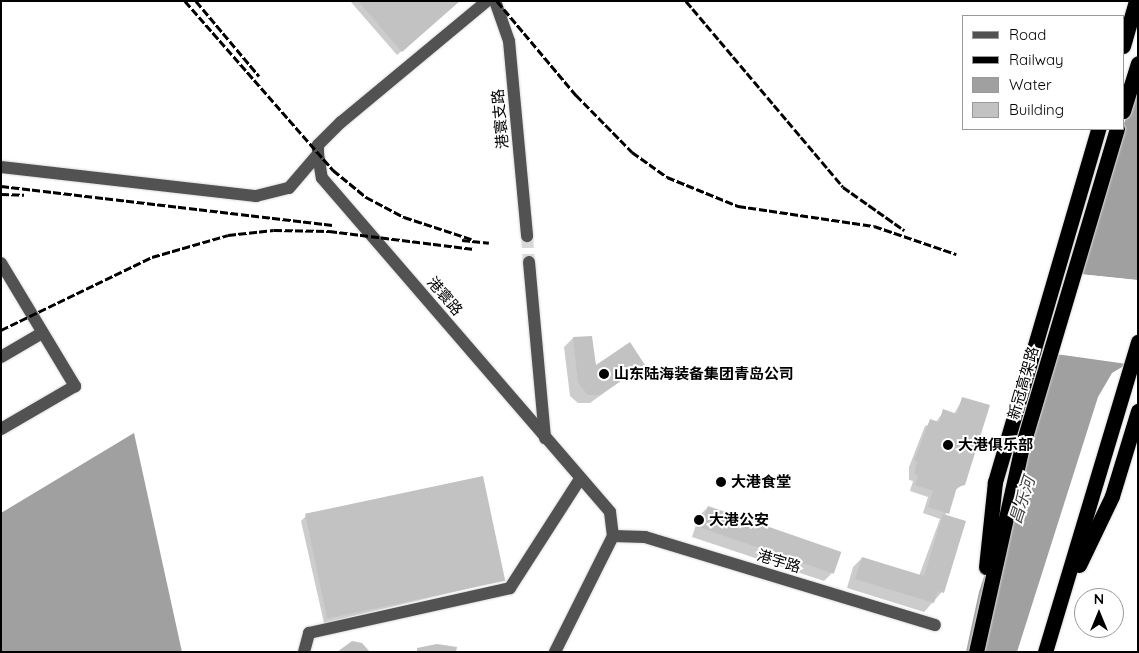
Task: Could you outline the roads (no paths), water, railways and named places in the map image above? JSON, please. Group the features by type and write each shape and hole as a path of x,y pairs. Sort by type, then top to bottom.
{"highway":[{"path":"1124,43 1136,1"},
{"path":"1124,108 1138,63"},
{"path":"979,629 995,482 1098,130"},
{"name":"新冠高架路","path":"976,652 979,629 1022,447 1117,130"},
{"path":"1045,652 1138,342"},
{"path":"1056,616 1112,496 1138,411"}],"lane":[{"path":"1,167 256,196 289,188 318,154 318,145 341,122 487,1"},
{"name":"港寰支路","path":"495,1 509,41 527,236"},
{"name":"港寰路","path":"318,154 322,178 610,512 613,536"},
{"path":"530,262 546,438"},
{"path":"1,263 75,386 1,429"},
{"path":"1,357 42,333"},
{"path":"304,652 309,633 510,588 580,479"},
{"path":"555,652 613,536"},
{"name":"港宇路","path":"613,536 645,538 935,625"}],"water":[{"path":"1138,77 1138,280 1079,274 1122,130 1124,130 1124,124"},
{"name":"昌乐河","path":"1056,354 1127,364 1112,373 1098,397 1017,652 966,652 979,592"},
{"path":"134,433 182,652 1,652 1,513"}],"tunnel":[{"path":"527,236 529,262"}],"railway":[{"path":"185,1 333,170 366,197 404,217 471,239"},
{"path":"196,1 259,76"},
{"path":"497,1 576,95 632,152 667,177 738,206 874,226 956,254"},
{"path":"686,1 843,187 904,230"},
{"path":"1,186 335,225"},
{"path":"1,194 24,195"},
{"path":"1,330 152,257 228,235 274,230 329,231 474,249"},
{"path":"462,240 489,243"}],"place":[{"name":"山东陆海装备集团青岛公司","path":"604,374"},
{"name":"大港俱乐部","path":"948,445"},
{"name":"大港食堂","path":"721,482"},
{"name":"大港公安","path":"699,520"}]}
